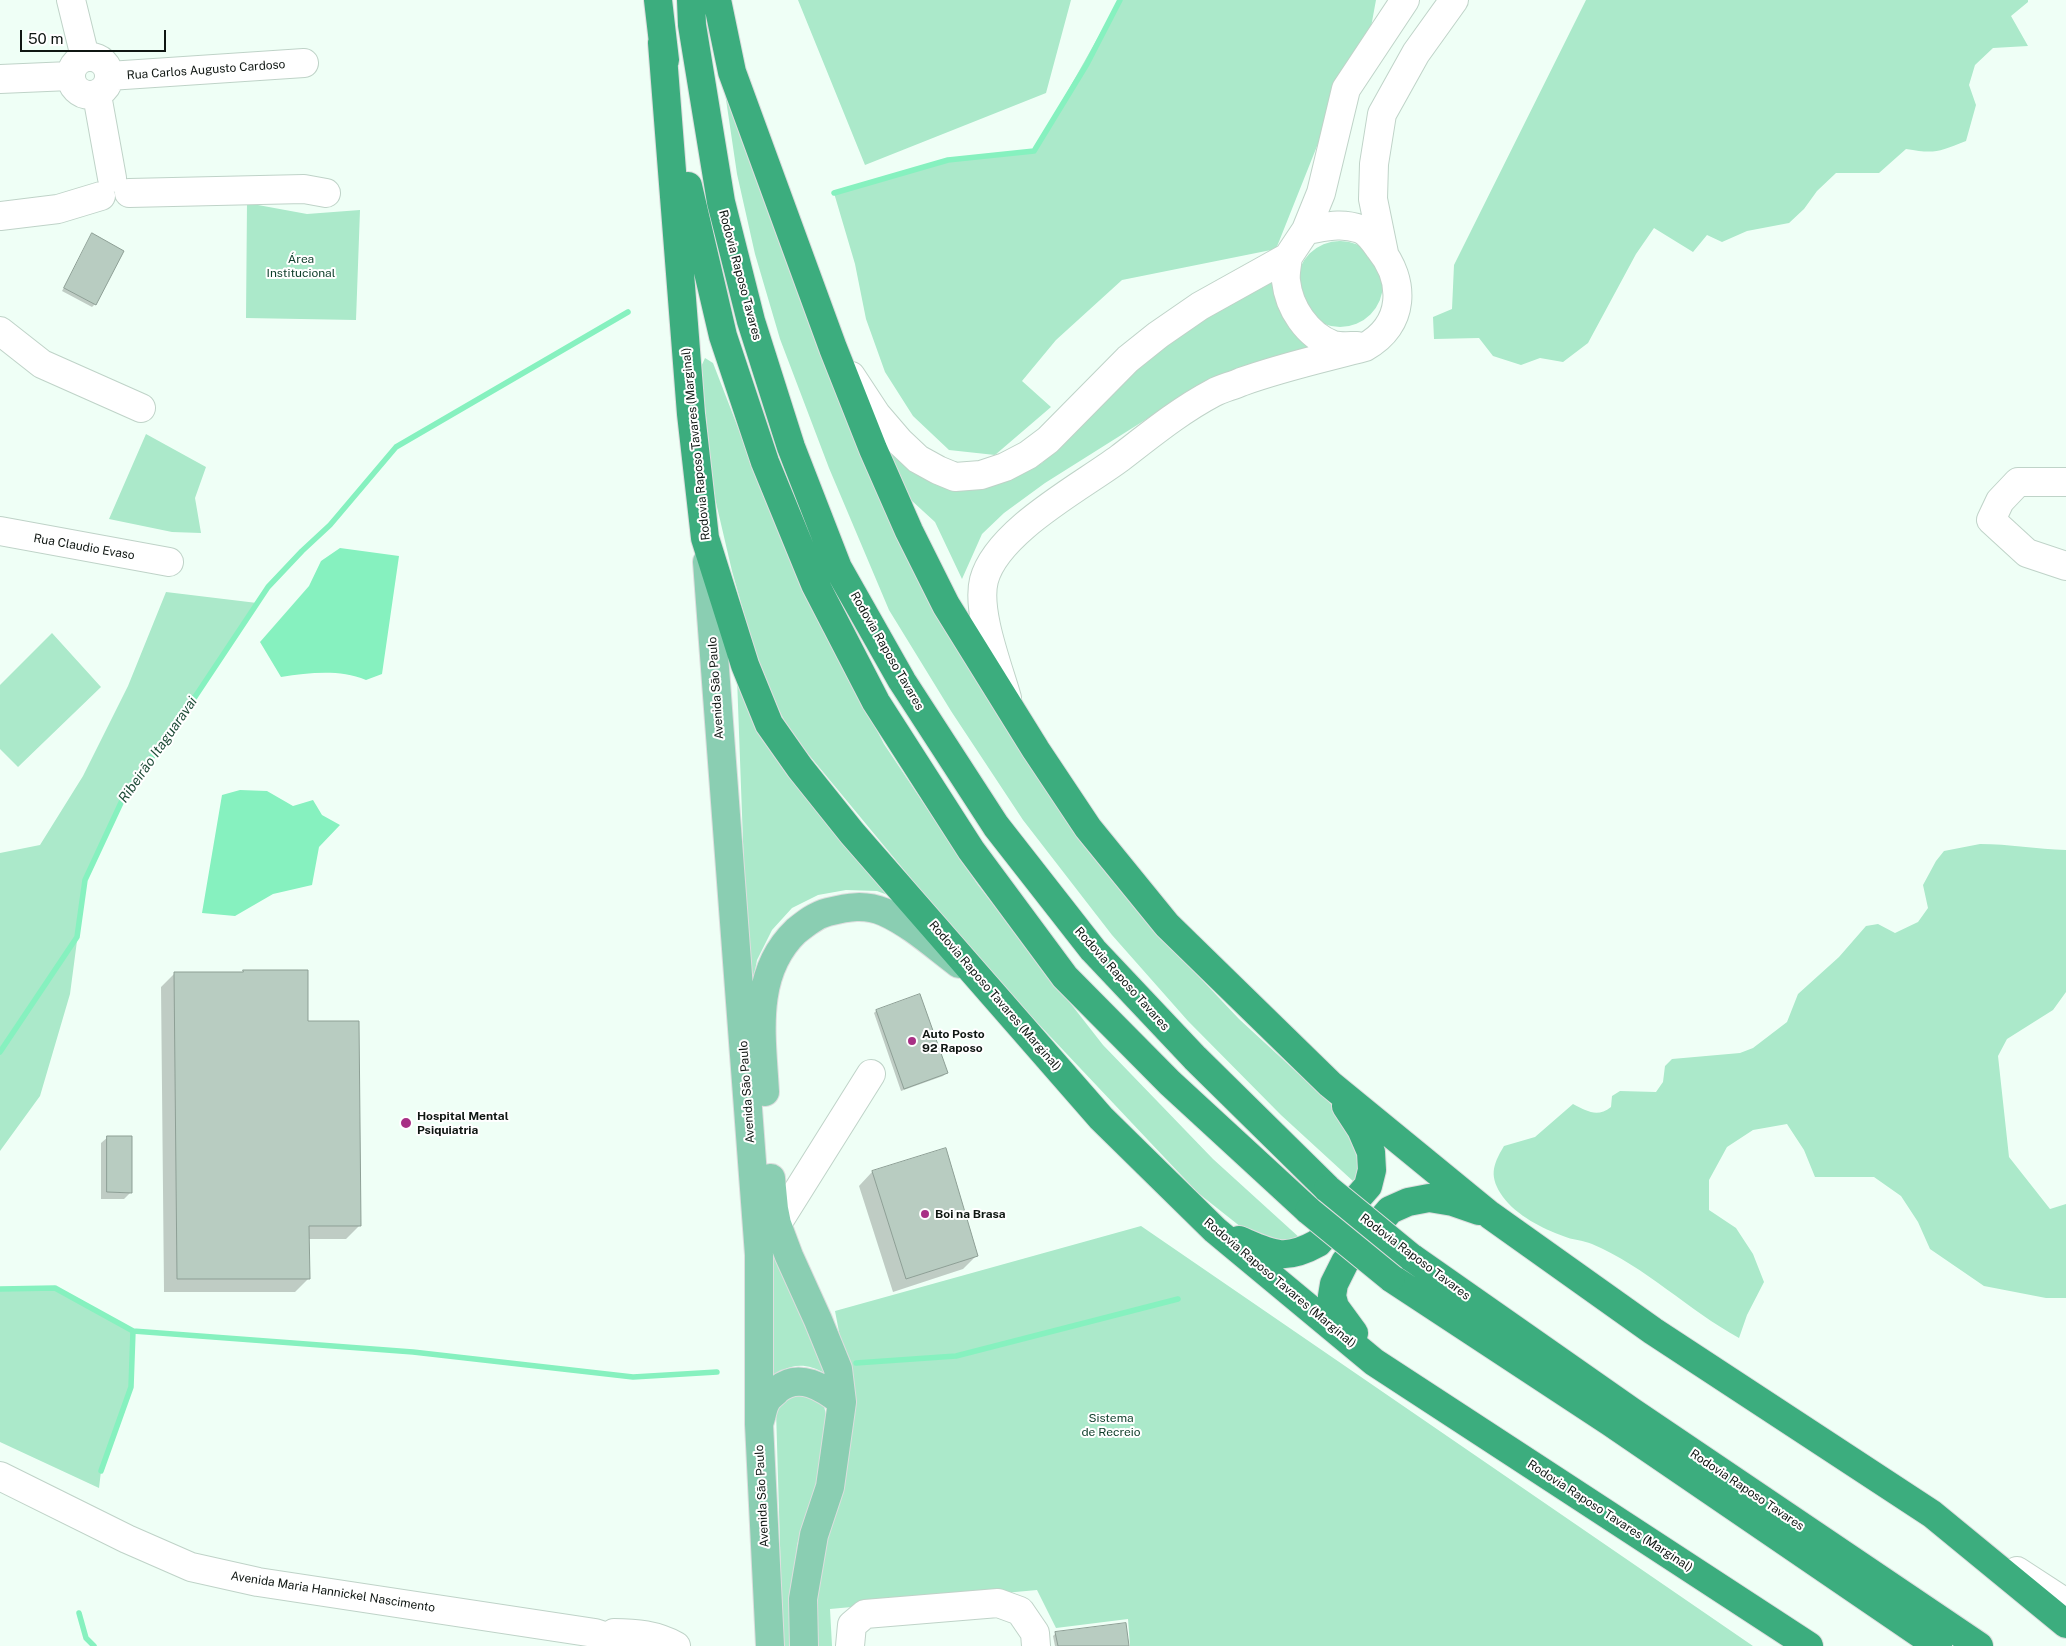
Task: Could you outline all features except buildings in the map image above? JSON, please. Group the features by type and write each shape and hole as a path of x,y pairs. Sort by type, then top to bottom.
{"highway":[{"name":"Rodovia Raposo Tavares","path":"658,0 662,43 692,208 723,336 765,462 814,584 876,702 970,850 1065,977 1170,1083 1309,1211 1391,1278 1618,1428 1938,1646"},
{"name":"Rodovia Raposo Tavares","path":"691,0 692,25 721,202 750,321 791,447 838,568 902,681 996,826 1087,943 1195,1058 1328,1189 1411,1256 1631,1411 1979,1646"},
{"path":"717,0 732,72 833,348 873,449 909,531 946,605 1010,709 1088,828 1167,925 1330,1084 1490,1214 1653,1331 1932,1514 2066,1624"},
{"name":"Rodovia Raposo Tavares (Marginal)","path":"662,43 691,414 705,538 745,665 769,724 800,768 852,833 1101,1118 1215,1230 1374,1362 1809,1646"},
{"path":"1215,1230 1268,1252 1285,1256 1307,1249 1318,1243 1368,1186 1372,1170 1371,1152 1361,1129 1330,1084"},
{"path":"1374,1362 1334,1307 1332,1296 1334,1284 1344,1262 1390,1210 1408,1202 1429,1198 1453,1202 1490,1214"}],"main road":[{"name":"Avenida São Paulo","path":"705,538 759,1255 759,1424 770,1646"},
{"name":"Avenida São Paulo","path":"804,1646 804,1599 814,1535 830,1487 842,1402 838,1369 818,1320 788,1256 774,1209 766,1116 761,1009 764,990 770,970 780,951 806,922 824,913 847,907 865,906 884,912 904,923 978,978"},
{"path":"759,1424 767,1400 781,1388 792,1383 809,1383 824,1388 842,1402"}],"street":[{"path":"0,79 77,66 71,0"},
{"path":"833,348 876,414 918,460 955,477 980,475 1005,467 1028,455 1048,440 1128,358 1158,335 1200,306 1288,257 1306,230 1321,193 1346,89 1405,0"},
{"path":"1384,253 1374,199 1374,164 1382,114 1444,4"},
{"name":"Rua Carlos Augusto Cardoso","path":"77,66 71,82 78,92 91,96 103,85 304,63"},
{"path":"103,85 114,189"},
{"path":"0,216 58,209 114,189 304,189 326,194"},
{"path":"1010,709 981,605 984,580 992,561 1008,541 1031,520 1170,420 1214,392 1258,376 1365,347 1378,340 1387,330 1395,314 1398,287 1394,272 1384,253 1362,230 1343,225 1306,230"},
{"path":"1288,257 1286,280 1290,302 1300,318 1312,332 1334,345 1365,347"},
{"path":"0,331 42,364 141,408"},
{"path":"2066,482 2018,482 2000,501 1991,520 2028,552 2066,566"},
{"name":"Rua Claudio Evaso","path":"0,531 169,562"},
{"path":"777,1224 871,1074"},
{"name":"Avenida Maria Hannickel Nascimento","path":"0,1476 127,1539 191,1567 258,1582 595,1633 634,1633 655,1636 676,1646"},
{"path":"1932,1514 2066,1603"},
{"path":"850,1646 852,1625 865,1614 998,1602 1020,1611 1035,1633 1036,1646"},
{"name":"Avenida Maria Hannickel Nascimento","path":"595,1633 635,1646"}],"green space":[{"path":"798,0 1071,0 1046,93 865,165"},
{"path":"1119,0 1376,0 1369,38 1341,86 1276,249 1122,280 1056,340 1022,381 1051,407 995,455 949,450 913,416 885,372 866,319 855,264 834,193 948,160 1034,151"},
{"path":"1586,0 2028,0 2011,16 2028,46 1993,48 1975,65 1969,85 1976,105 1966,141 1936,151 1906,149 1879,173 1836,173 1817,191 1804,209 1789,223 1747,231 1722,242 1707,235 1693,252 1654,228 1636,254 1588,343 1563,362 1540,358 1521,365 1493,356 1479,338 1434,339 1433,317 1452,309 1454,265"},
{"path":"723,79 931,597 1008,732 1079,835 1153,928 1239,1019 1328,1101 1354,1130 1360,1172 1354,1182 1281,1115 1188,1021 1112,935 1023,820 951,711 889,610 829,468 780,339 755,254 737,174"},
{"name":"Área Institucional","path":"247,203 307,214 360,210 356,320 246,318"},
{"path":"1340,241 1356,244 1364,248 1376,260 1380,268 1383,284 1380,300 1376,308 1364,320 1356,324 1340,327 1324,324 1316,320 1304,308 1300,300 1297,284 1300,268 1304,260 1316,248 1324,244"},
{"path":"1275,276 1278,296 1288,326 1309,348 1269,358 1188,393 1045,483 1004,513 982,534 962,579 935,522 899,489 886,443 1006,479 1042,463 1152,353"},
{"path":"705,358 713,363 761,487 811,605 884,744 978,885 1103,1045 1213,1159 1301,1239 1285,1245 1267,1240 1241,1227 1198,1193 980,962 790,732 761,674 732,571 714,494 701,367"},
{"path":"146,434 206,467 195,498 201,533 172,532 109,519"},
{"path":"166,592 257,603 191,703 126,792 85,880 70,994 40,1096 0,1151 0,853 40,845 83,776 128,686"},
{"path":"52,633 101,687 18,767 0,749 0,685"},
{"path":"737,678 901,900 877,891 846,890 818,895 792,908 772,930 757,960 750,997 758,1159 826,1374 808,1367 793,1367 778,1373 763,1384"},
{"path":"1980,844 2066,850 2066,992 2053,1010 2007,1039 1998,1056 2009,1157 2050,1209 2066,1204 2066,1298 2046,1298 1984,1286 1930,1249 1918,1222 1901,1196 1874,1177 1815,1177 1804,1150 1787,1124 1753,1130 1727,1147 1709,1180 1709,1210 1736,1228 1753,1254 1764,1282 1747,1315 1739,1338 1702,1315 1631,1264 1592,1244 1555,1233 1522,1215 1508,1204 1499,1190 1494,1177 1495,1166 1504,1146 1535,1137 1573,1104 1597,1113 1611,1107 1612,1096 1620,1091 1656,1092 1663,1082 1665,1066 1672,1059 1740,1053 1753,1048 1787,1022 1798,994 1839,957 1866,926 1878,924 1895,933 1918,922 1928,908 1923,885 1936,861 1944,851"},
{"name":"Sistema de Recreio","path":"1141,1226 1753,1646 1130,1646 1128,1619 1056,1628 1037,1590 830,1609 832,1646 815,1646 814,1594 821,1556 839,1506 849,1384 835,1311"},
{"path":"55,1288 133,1331 131,1387 101,1471 99,1488 0,1442 0,1289"},
{"path":"801,1390 824,1406 828,1424 824,1469 797,1545 793,1615 794,1646 783,1646 776,1410 781,1399"}],"shaded area":[{"path":"340,548 399,556 382,674 366,680 334,673 313,673 281,677 260,642 309,586 321,561"},
{"path":"240,790 267,791 293,806 313,800 322,815 340,825 319,847 312,885 273,894 235,916 202,913 222,795"}],"waterway":[{"path":"834,193 948,160 1034,151 1087,64 1120,0"},
{"name":"Ribeirão Itaguaravai","path":"0,1052 77,937 85,880 126,792 181,718 268,587 330,525 396,447 628,312"},
{"name":"Ribeirão Itaguaravai","path":"0,1289 55,1288 133,1331 131,1387 101,1471"},
{"path":"856,1363 956,1356 1178,1299"},
{"path":"133,1331 413,1352 633,1377 717,1372"},
{"name":"Ribeirão Itaguaravai","path":"79,1613 86,1638 94,1646"}],"place":[{"name":"Auto Posto 92 Raposo","path":"912,1041"},
{"name":"Hospital Mental Psiquiatria","path":"406,1123"},
{"name":"Boi na Brasa","path":"925,1214"}]}
